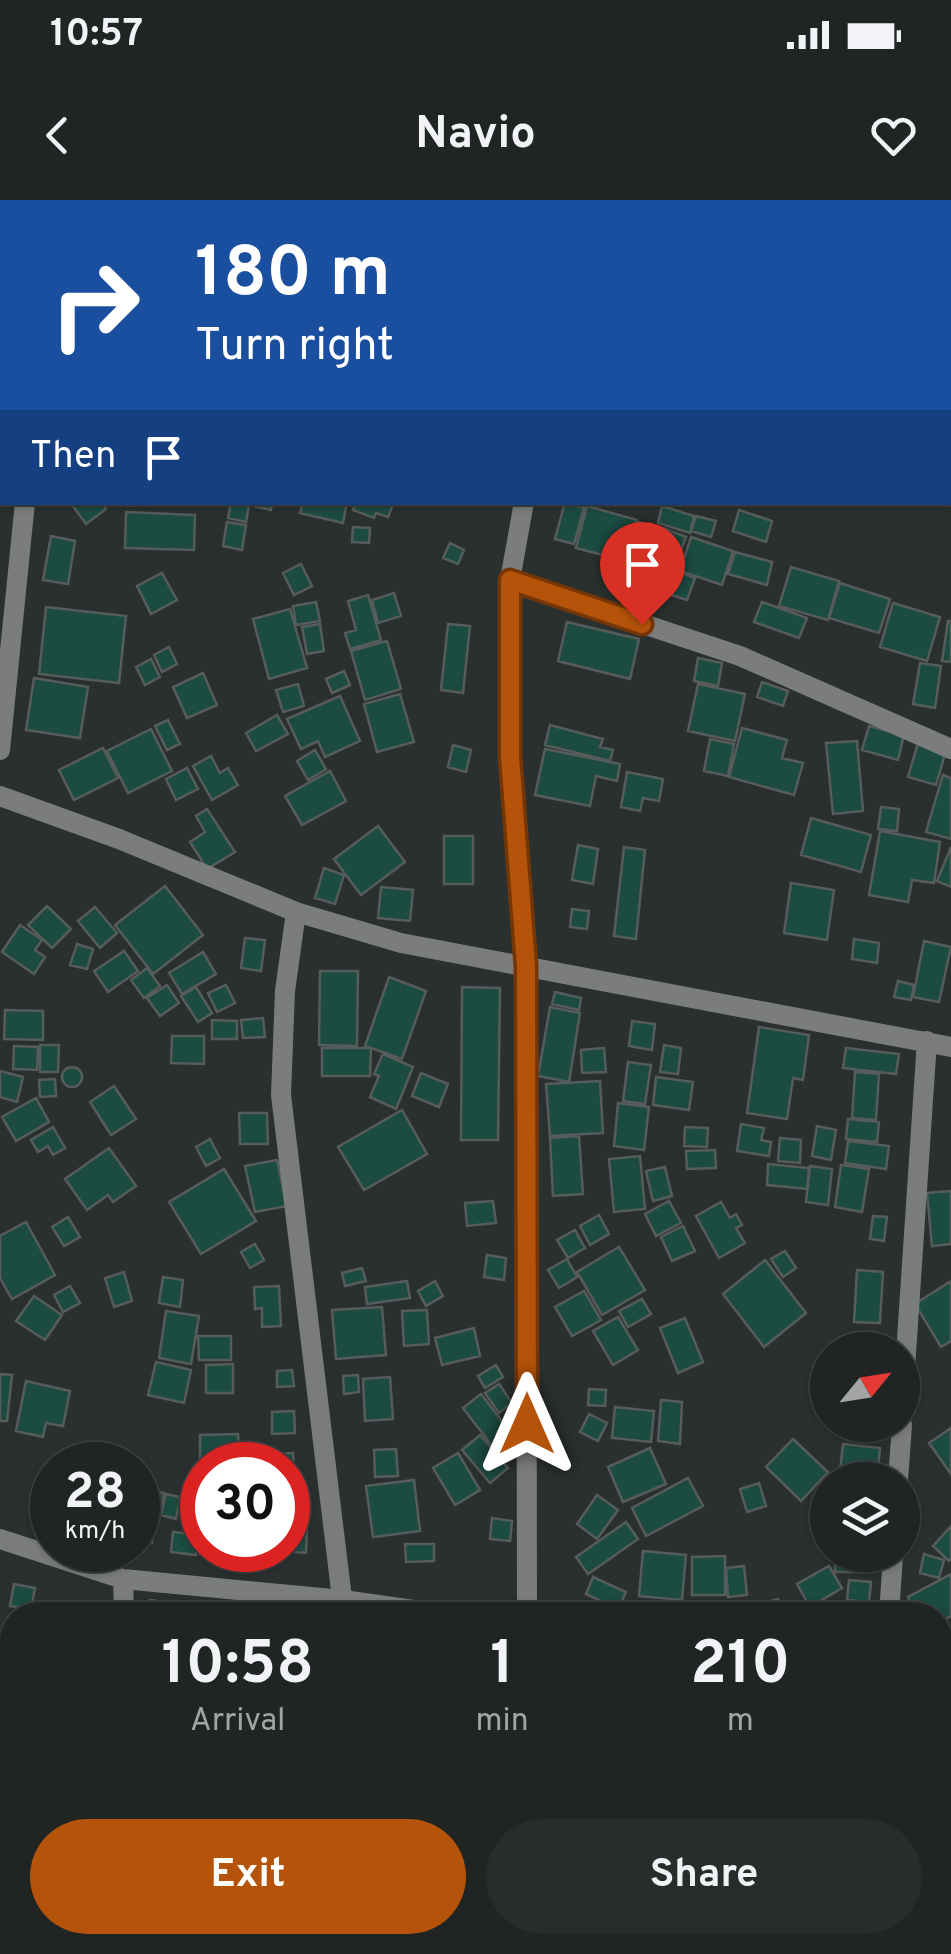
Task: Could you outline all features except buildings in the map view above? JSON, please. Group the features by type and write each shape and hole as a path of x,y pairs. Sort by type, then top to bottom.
{"street":[{"path":"0,750 25,505"},
{"path":"523,505 510,580 510,756 526,966 528,1602"},
{"path":"510,580 740,656 951,749"},
{"path":"0,796 119,839 296,912 401,943 951,1047"},
{"path":"296,912 285,991 281,1095 342,1602"},
{"path":"907,1332 927,1041"},
{"path":"0,1538 123,1579 297,1602"},
{"path":"890,1602 892,1572"},
{"path":"123,1579 124,1602"}],"route":[{"path":"527,1424 526,966 510,756 510,580 642,624"}]}
